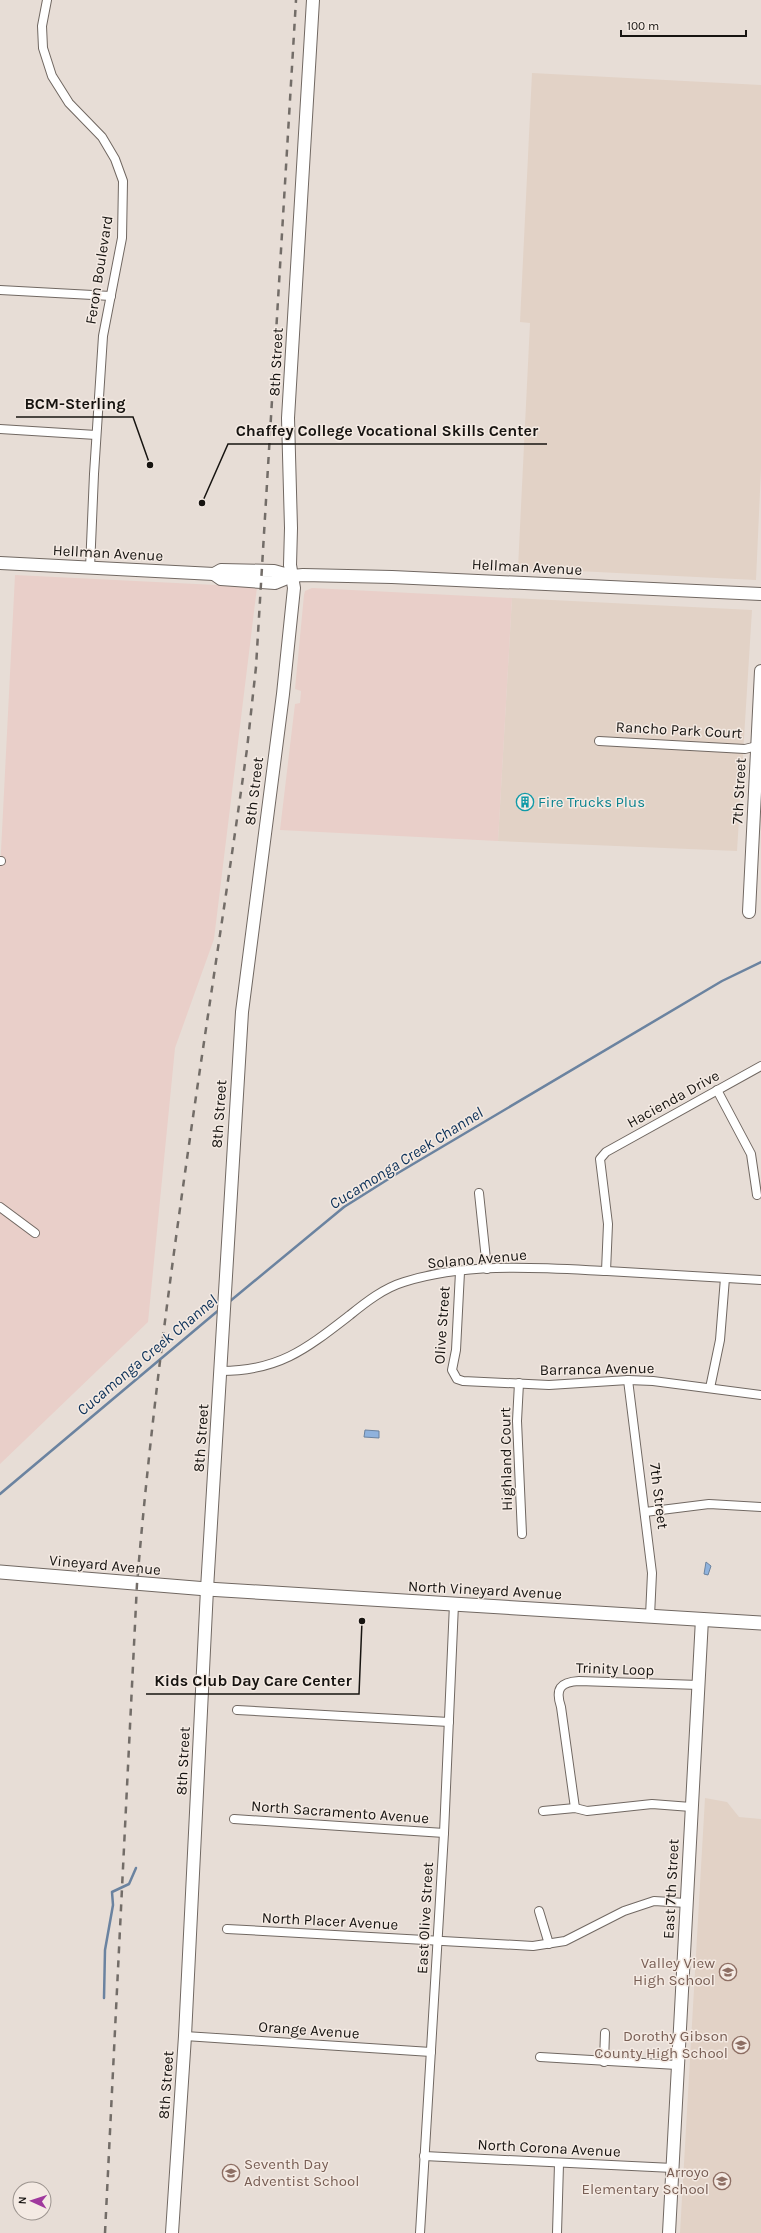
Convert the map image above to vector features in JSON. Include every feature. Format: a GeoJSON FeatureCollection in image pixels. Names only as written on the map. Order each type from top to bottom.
{"type":"FeatureCollection","features":[{"type":"Feature","properties":{"kind":"main road","name":"Vineyard Avenue"},"geometry":{"type":"LineString","coordinates":[[0,1572],[207,1589]]}},
{"type":"Feature","properties":{"kind":"main road","name":"North Vineyard Avenue"},"geometry":{"type":"LineString","coordinates":[[207,1589],[761,1623]]}},
{"type":"Feature","properties":{"kind":"street","name":"Feron Boulevard"},"geometry":{"type":"LineString","coordinates":[[47,0],[42,26],[43,48],[52,76],[70,103],[102,137],[115,159],[123,182],[122,238],[103,336],[96,435],[90,568]]}},
{"type":"Feature","properties":{"kind":"street","name":"8th Street"},"geometry":{"type":"LineString","coordinates":[[172,2233],[185,2036],[207,1589],[221,1371],[225,1271],[242,1012],[288,649],[294,588],[290,565],[291,528],[288,418],[313,0]]}},
{"type":"Feature","properties":{"kind":"street"},"geometry":{"type":"LineString","coordinates":[[0,290],[111,296]]}},
{"type":"Feature","properties":{"kind":"street"},"geometry":{"type":"LineString","coordinates":[[0,428],[96,435]]}},
{"type":"Feature","properties":{"kind":"street","name":"Hellman Avenue"},"geometry":{"type":"LineString","coordinates":[[0,563],[214,574],[221,579],[275,583],[292,576],[392,576],[761,594]]}},
{"type":"Feature","properties":{"kind":"street","name":"7th Street"},"geometry":{"type":"LineString","coordinates":[[749,912],[759,745],[761,671]]}},
{"type":"Feature","properties":{"kind":"street","name":"Rancho Park Court"},"geometry":{"type":"LineString","coordinates":[[599,741],[745,749],[759,745]]}},
{"type":"Feature","properties":{"kind":"street","name":"Hacienda Drive"},"geometry":{"type":"LineString","coordinates":[[606,1271],[608,1224],[600,1159],[606,1152],[761,1066]]}},
{"type":"Feature","properties":{"kind":"street"},"geometry":{"type":"LineString","coordinates":[[717,1090],[751,1154],[757,1195]]}},
{"type":"Feature","properties":{"kind":"street"},"geometry":{"type":"LineString","coordinates":[[479,1193],[487,1269]]}},
{"type":"Feature","properties":{"kind":"street"},"geometry":{"type":"LineString","coordinates":[[0,1207],[35,1232]]}},
{"type":"Feature","properties":{"kind":"street","name":"Solano Avenue"},"geometry":{"type":"LineString","coordinates":[[221,1371],[261,1368],[292,1356],[312,1345],[368,1301],[384,1291],[403,1282],[460,1272],[487,1269],[549,1267],[761,1280]]}},
{"type":"Feature","properties":{"kind":"street","name":"Olive Street"},"geometry":{"type":"LineString","coordinates":[[456,1379],[452,1370],[456,1350],[460,1272]]}},
{"type":"Feature","properties":{"kind":"street"},"geometry":{"type":"LineString","coordinates":[[710,1388],[720,1340],[725,1278]]}},
{"type":"Feature","properties":{"kind":"street","name":"Barranca Avenue"},"geometry":{"type":"LineString","coordinates":[[456,1379],[463,1381],[549,1386],[628,1380],[676,1383],[761,1395]]}},
{"type":"Feature","properties":{"kind":"street","name":"7th Street"},"geometry":{"type":"LineString","coordinates":[[628,1380],[652,1573],[650,1616]]}},
{"type":"Feature","properties":{"kind":"street","name":"Highland Court"},"geometry":{"type":"LineString","coordinates":[[519,1384],[517,1421],[522,1534]]}},
{"type":"Feature","properties":{"kind":"street"},"geometry":{"type":"LineString","coordinates":[[645,1512],[709,1504],[761,1507]]}},
{"type":"Feature","properties":{"kind":"street","name":"East Olive Street"},"geometry":{"type":"LineString","coordinates":[[420,2233],[444,1833],[454,1604]]}},
{"type":"Feature","properties":{"kind":"street","name":"East 7th Street"},"geometry":{"type":"LineString","coordinates":[[669,2233],[702,1619]]}},
{"type":"Feature","properties":{"kind":"street","name":"Trinity Loop"},"geometry":{"type":"LineString","coordinates":[[574,1808],[561,1708],[558,1697],[561,1687],[566,1681],[698,1686]]}},
{"type":"Feature","properties":{"kind":"street"},"geometry":{"type":"LineString","coordinates":[[237,1710],[449,1722]]}},
{"type":"Feature","properties":{"kind":"street"},"geometry":{"type":"LineString","coordinates":[[543,1811],[574,1808],[587,1811],[652,1804],[691,1807]]}},
{"type":"Feature","properties":{"kind":"street","name":"North Sacramento Avenue"},"geometry":{"type":"LineString","coordinates":[[234,1819],[444,1833]]}},
{"type":"Feature","properties":{"kind":"street","name":"North Placer Avenue"},"geometry":{"type":"LineString","coordinates":[[227,1929],[533,1946],[565,1941],[624,1911],[654,1901],[686,1903]]}},
{"type":"Feature","properties":{"kind":"street"},"geometry":{"type":"LineString","coordinates":[[539,1911],[550,1944]]}},
{"type":"Feature","properties":{"kind":"street"},"geometry":{"type":"LineString","coordinates":[[604,2033],[604,2062]]}},
{"type":"Feature","properties":{"kind":"street","name":"Orange Avenue"},"geometry":{"type":"LineString","coordinates":[[185,2036],[431,2052]]}},
{"type":"Feature","properties":{"kind":"street"},"geometry":{"type":"LineString","coordinates":[[540,2057],[604,2062],[677,2065]]}},
{"type":"Feature","properties":{"kind":"street","name":"North Corona Avenue"},"geometry":{"type":"LineString","coordinates":[[424,2156],[559,2164],[673,2168]]}},
{"type":"Feature","properties":{"kind":"street"},"geometry":{"type":"LineString","coordinates":[[556,2233],[559,2164]]}},
{"type":"Feature","properties":{"kind":"shaded area"},"geometry":{"type":"Polygon","coordinates":[[[532,73],[761,85],[761,469],[756,580],[518,568],[530,323],[520,322],[532,73]]]}},
{"type":"Feature","properties":{"kind":"shaded area"},"geometry":{"type":"Polygon","coordinates":[[[15,575],[257,587],[214,939],[175,1048],[148,1322],[0,1464],[0,871],[15,575]]]}},
{"type":"Feature","properties":{"kind":"shaded area"},"geometry":{"type":"Polygon","coordinates":[[[312,588],[512,598],[498,841],[280,830],[295,704],[300,703],[301,691],[295,689],[304,595],[305,591],[312,588]]]}},
{"type":"Feature","properties":{"kind":"shaded area"},"geometry":{"type":"Polygon","coordinates":[[[512,598],[752,610],[737,851],[498,841],[512,598]]]}},
{"type":"Feature","properties":{"kind":"shaded area","name":"Valley View High School"},"geometry":{"type":"Polygon","coordinates":[[[705,1798],[727,1802],[739,1817],[761,1819],[761,2233],[680,2233],[705,1798]]]}},
{"type":"Feature","properties":{"kind":"water"},"geometry":{"type":"Polygon","coordinates":[[[365,1430],[379,1431],[379,1438],[364,1437],[365,1430]]]}},
{"type":"Feature","properties":{"kind":"water"},"geometry":{"type":"Polygon","coordinates":[[[706,1562],[711,1566],[708,1575],[704,1574],[706,1562]]]}},
{"type":"Feature","properties":{"kind":"waterway","name":"Cucamonga Creek Channel"},"geometry":{"type":"LineString","coordinates":[[229,1302],[344,1207],[398,1173],[722,981],[761,962]]}},
{"type":"Feature","properties":{"kind":"waterway","name":"Cucamonga Creek Channel"},"geometry":{"type":"LineString","coordinates":[[0,1494],[220,1309]]}},
{"type":"Feature","properties":{"kind":"waterway"},"geometry":{"type":"LineString","coordinates":[[104,1998],[105,1950],[113,1905],[112,1892],[129,1884],[136,1868]]}},
{"type":"Feature","properties":{"kind":"railway"},"geometry":{"type":"LineString","coordinates":[[105,2233],[137,1584],[158,1374],[186,1166],[247,749],[256,667],[296,0]]}},
{"type":"Feature","properties":{"kind":"place","name":"BCM-Sterling"},"geometry":{"type":"Point","coordinates":[150,465]}},
{"type":"Feature","properties":{"kind":"place","name":"Chaffey College Vocational Skills Center"},"geometry":{"type":"Point","coordinates":[202,503]}},
{"type":"Feature","properties":{"kind":"place","name":"Fire Trucks Plus"},"geometry":{"type":"Point","coordinates":[525,802]}},
{"type":"Feature","properties":{"kind":"place","name":"Kids Club Day Care Center"},"geometry":{"type":"Point","coordinates":[362,1621]}},
{"type":"Feature","properties":{"kind":"place","name":"Valley View High School"},"geometry":{"type":"Point","coordinates":[728,1972]}},
{"type":"Feature","properties":{"kind":"place","name":"Dorothy Gibson County High School"},"geometry":{"type":"Point","coordinates":[741,2045]}},
{"type":"Feature","properties":{"kind":"place","name":"Seventh Day Adventist School"},"geometry":{"type":"Point","coordinates":[231,2173]}},
{"type":"Feature","properties":{"kind":"place","name":"Arroyo Elementary School"},"geometry":{"type":"Point","coordinates":[722,2181]}}]}
